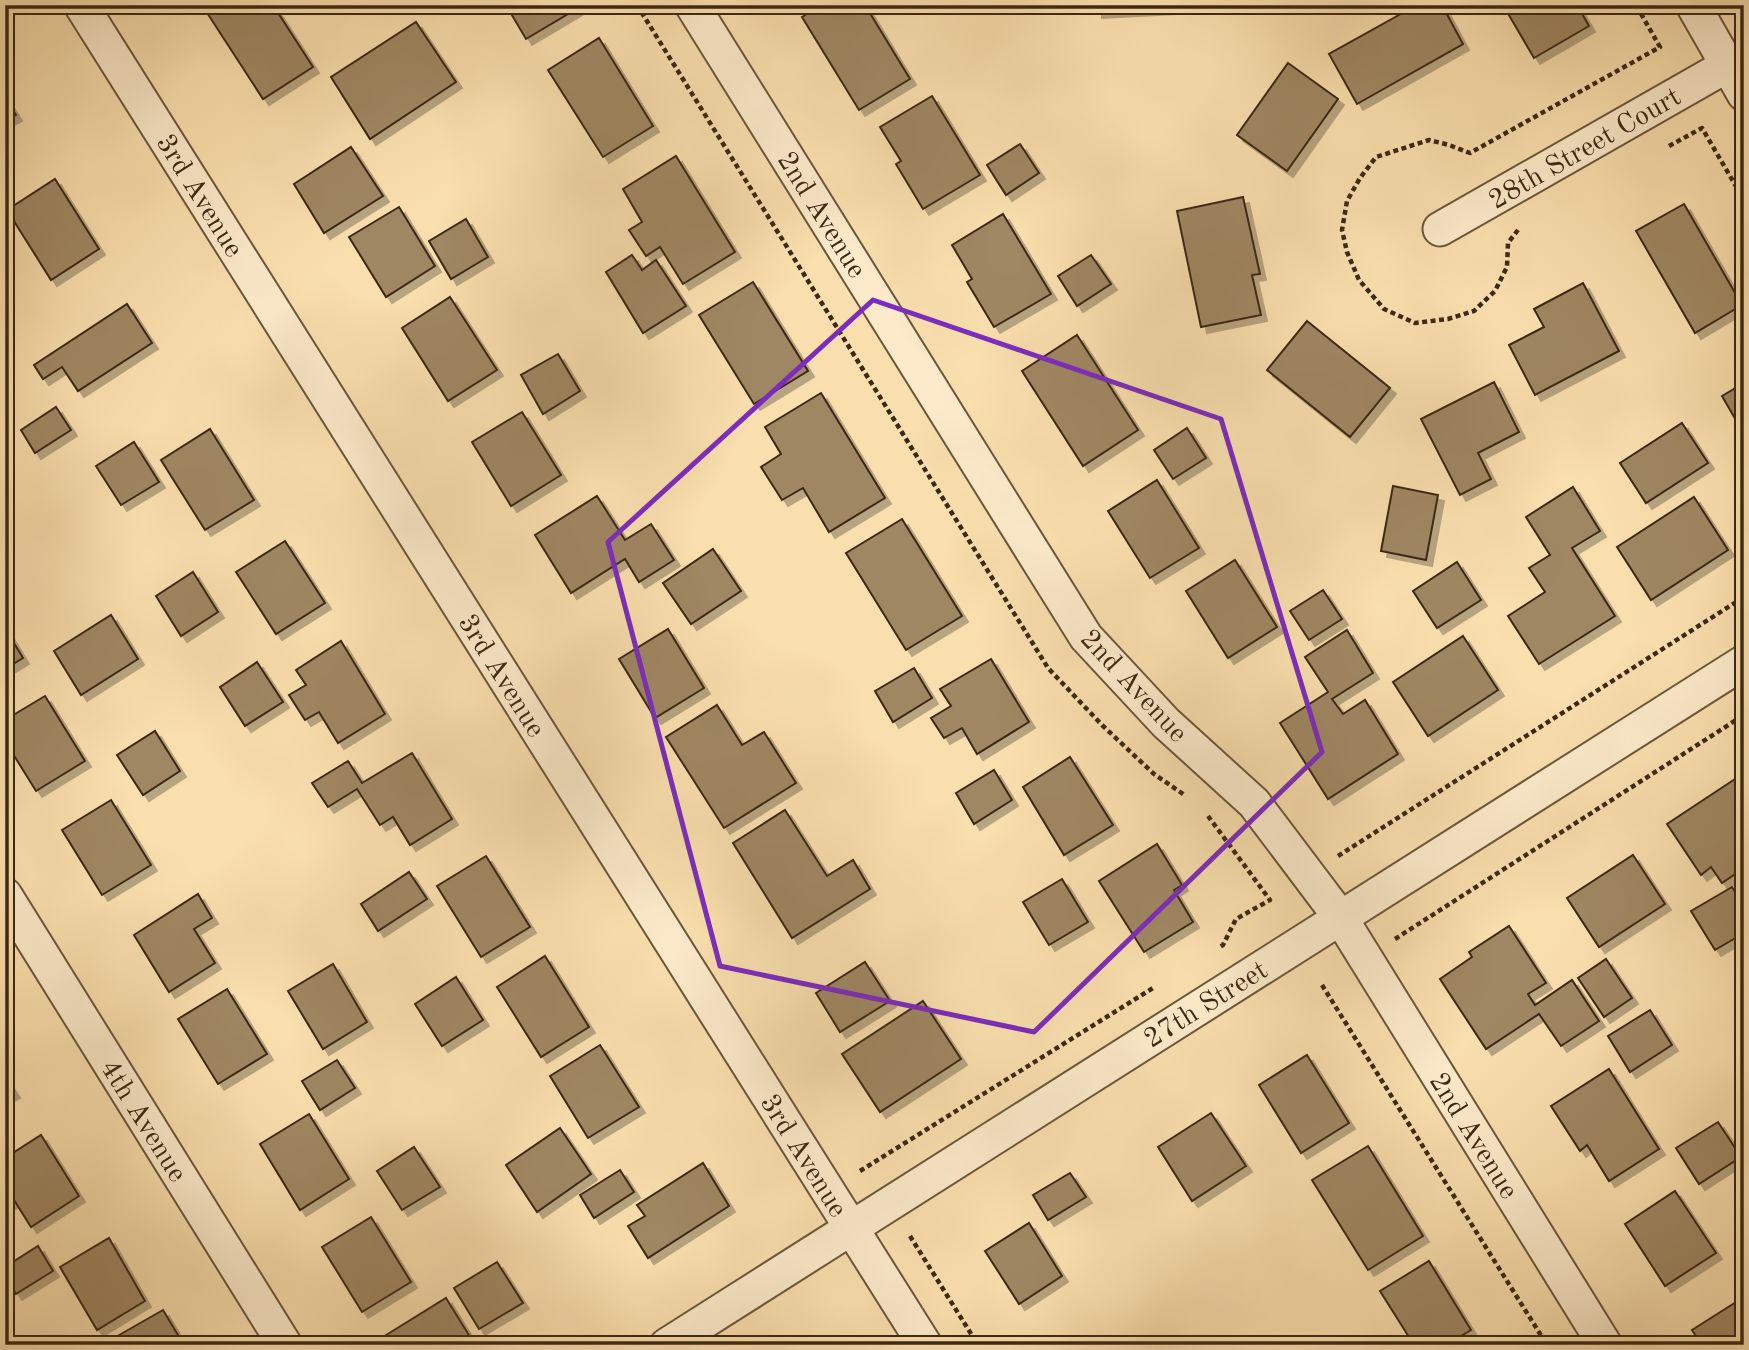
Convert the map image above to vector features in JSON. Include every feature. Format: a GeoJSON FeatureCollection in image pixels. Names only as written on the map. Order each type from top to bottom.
{"type":"FeatureCollection","features":[{"type":"Feature","properties":{"kind":"street","name":"3rd Avenue"},"geometry":{"type":"LineString","coordinates":[[81,5],[925,1345]]}},
{"type":"Feature","properties":{"kind":"street","name":"2nd Avenue"},"geometry":{"type":"LineString","coordinates":[[692,5],[1086,637],[1166,723],[1254,803],[1340,918],[1605,1345]]}},
{"type":"Feature","properties":{"kind":"street"},"geometry":{"type":"LineString","coordinates":[[1693,5],[1744,94]]}},
{"type":"Feature","properties":{"kind":"street","name":"28th Street Court"},"geometry":{"type":"LineString","coordinates":[[1440,229],[1728,65]]}},
{"type":"Feature","properties":{"kind":"street","name":"27th Street"},"geometry":{"type":"LineString","coordinates":[[667,1345],[1744,662]]}},
{"type":"Feature","properties":{"kind":"street","name":"4th Avenue"},"geometry":{"type":"LineString","coordinates":[[5,895],[285,1345]]}},
{"type":"Feature","properties":{"kind":"path"},"geometry":{"type":"LineString","coordinates":[[637,5],[1048,668],[1102,725],[1154,774],[1189,798]]}},
{"type":"Feature","properties":{"kind":"path"},"geometry":{"type":"LineString","coordinates":[[1332,847],[1338,856],[1744,597]]}},
{"type":"Feature","properties":{"kind":"path"},"geometry":{"type":"LineString","coordinates":[[1391,942],[1744,715]]}},
{"type":"Feature","properties":{"kind":"path"},"geometry":{"type":"LineString","coordinates":[[1208,816],[1270,900],[1236,919],[1223,944],[1212,952]]}},
{"type":"Feature","properties":{"kind":"path"},"geometry":{"type":"LineString","coordinates":[[1322,985],[1547,1345]]}},
{"type":"Feature","properties":{"kind":"path"},"geometry":{"type":"LineString","coordinates":[[855,1174],[1154,988]]}},
{"type":"Feature","properties":{"kind":"path"},"geometry":{"type":"LineString","coordinates":[[908,1232],[978,1345]]}},
{"type":"Feature","properties":{"kind":"highlighted area"},"geometry":{"type":"Polygon","coordinates":[[[873,300],[1221,419],[1322,752],[1034,1032],[720,966],[608,542],[873,300]]]}},
{"type":"Feature","properties":{"kind":"building"},"geometry":{"type":"Polygon","coordinates":[[[202,5],[273,5],[313,67],[263,99],[202,5]]]}},
{"type":"Feature","properties":{"kind":"building"},"geometry":{"type":"Polygon","coordinates":[[[506,5],[577,5],[578,8],[526,39],[506,5]]]}},
{"type":"Feature","properties":{"kind":"building"},"geometry":{"type":"Polygon","coordinates":[[[822,5],[865,5],[910,79],[859,110],[802,17],[822,5]]]}},
{"type":"Feature","properties":{"kind":"building"},"geometry":{"type":"Polygon","coordinates":[[[1096,5],[1208,5],[1208,6],[1096,12],[1096,5]]]}},
{"type":"Feature","properties":{"kind":"building"},"geometry":{"type":"Polygon","coordinates":[[[1417,5],[1442,5],[1463,44],[1357,104],[1329,54],[1417,5]]]}},
{"type":"Feature","properties":{"kind":"building"},"geometry":{"type":"Polygon","coordinates":[[[1503,5],[1577,5],[1589,26],[1534,58],[1503,5]]]}},
{"type":"Feature","properties":{"kind":"building"},"geometry":{"type":"Polygon","coordinates":[[[416,22],[456,82],[370,139],[331,77],[416,22]]]}},
{"type":"Feature","properties":{"kind":"building"},"geometry":{"type":"Polygon","coordinates":[[[599,38],[653,126],[603,157],[548,70],[599,38]]]}},
{"type":"Feature","properties":{"kind":"building"},"geometry":{"type":"Polygon","coordinates":[[[1288,63],[1338,99],[1287,171],[1237,135],[1288,63]]]}},
{"type":"Feature","properties":{"kind":"building"},"geometry":{"type":"Polygon","coordinates":[[[932,96],[980,175],[923,209],[896,164],[901,161],[880,127],[932,96]]]}},
{"type":"Feature","properties":{"kind":"building"},"geometry":{"type":"Polygon","coordinates":[[[5,97],[16,115],[5,121],[5,97]]]}},
{"type":"Feature","properties":{"kind":"building"},"geometry":{"type":"Polygon","coordinates":[[[1020,144],[1039,173],[1006,195],[987,165],[1020,144]]]}},
{"type":"Feature","properties":{"kind":"building"},"geometry":{"type":"Polygon","coordinates":[[[351,147],[383,196],[324,233],[294,184],[351,147]]]}},
{"type":"Feature","properties":{"kind":"building"},"geometry":{"type":"Polygon","coordinates":[[[676,156],[735,252],[683,284],[660,247],[646,256],[629,230],[642,222],[623,189],[676,156]]]}},
{"type":"Feature","properties":{"kind":"building"},"geometry":{"type":"Polygon","coordinates":[[[55,179],[99,249],[51,280],[7,210],[55,179]]]}},
{"type":"Feature","properties":{"kind":"building"},"geometry":{"type":"Polygon","coordinates":[[[1243,197],[1260,274],[1252,275],[1261,315],[1201,327],[1177,211],[1243,197]]]}},
{"type":"Feature","properties":{"kind":"building"},"geometry":{"type":"Polygon","coordinates":[[[1684,204],[1742,305],[1695,333],[1636,231],[1684,204]]]}},
{"type":"Feature","properties":{"kind":"building"},"geometry":{"type":"Polygon","coordinates":[[[399,207],[435,266],[386,297],[349,237],[399,207]]]}},
{"type":"Feature","properties":{"kind":"building"},"geometry":{"type":"Polygon","coordinates":[[[1003,214],[1051,294],[994,327],[967,282],[972,279],[952,245],[1003,214]]]}},
{"type":"Feature","properties":{"kind":"building"},"geometry":{"type":"Polygon","coordinates":[[[466,219],[488,257],[451,279],[429,241],[466,219]]]}},
{"type":"Feature","properties":{"kind":"building"},"geometry":{"type":"Polygon","coordinates":[[[632,255],[642,270],[656,260],[686,306],[643,333],[606,272],[632,255]]]}},
{"type":"Feature","properties":{"kind":"building"},"geometry":{"type":"Polygon","coordinates":[[[1091,255],[1111,284],[1077,306],[1058,276],[1091,255]]]}},
{"type":"Feature","properties":{"kind":"building"},"geometry":{"type":"Polygon","coordinates":[[[753,282],[808,371],[754,404],[699,315],[753,282]]]}},
{"type":"Feature","properties":{"kind":"building"},"geometry":{"type":"Polygon","coordinates":[[[1583,283],[1619,351],[1535,395],[1509,345],[1544,327],[1534,309],[1583,283]]]}},
{"type":"Feature","properties":{"kind":"building"},"geometry":{"type":"Polygon","coordinates":[[[450,297],[497,370],[448,401],[402,328],[450,297]]]}},
{"type":"Feature","properties":{"kind":"building"},"geometry":{"type":"Polygon","coordinates":[[[127,304],[152,343],[78,391],[62,367],[43,379],[34,365],[127,304]]]}},
{"type":"Feature","properties":{"kind":"building"},"geometry":{"type":"Polygon","coordinates":[[[1307,321],[1390,388],[1350,437],[1267,370],[1307,321]]]}},
{"type":"Feature","properties":{"kind":"building"},"geometry":{"type":"Polygon","coordinates":[[[1077,335],[1138,430],[1083,466],[1022,371],[1077,335]]]}},
{"type":"Feature","properties":{"kind":"building"},"geometry":{"type":"Polygon","coordinates":[[[558,354],[580,391],[543,414],[521,375],[558,354]]]}},
{"type":"Feature","properties":{"kind":"building"},"geometry":{"type":"Polygon","coordinates":[[[1494,382],[1519,432],[1478,453],[1491,479],[1460,495],[1421,419],[1494,382]]]}},
{"type":"Feature","properties":{"kind":"building"},"geometry":{"type":"Polygon","coordinates":[[[1744,383],[1744,434],[1722,396],[1744,383]]]}},
{"type":"Feature","properties":{"kind":"building"},"geometry":{"type":"Polygon","coordinates":[[[821,393],[885,498],[829,532],[803,488],[782,500],[761,467],[781,454],[765,427],[821,393]]]}},
{"type":"Feature","properties":{"kind":"building"},"geometry":{"type":"Polygon","coordinates":[[[56,407],[71,430],[35,453],[21,430],[56,407]]]}},
{"type":"Feature","properties":{"kind":"building"},"geometry":{"type":"Polygon","coordinates":[[[522,412],[561,475],[511,506],[472,442],[522,412]]]}},
{"type":"Feature","properties":{"kind":"building"},"geometry":{"type":"Polygon","coordinates":[[[1682,423],[1708,463],[1646,503],[1620,463],[1682,423]]]}},
{"type":"Feature","properties":{"kind":"building"},"geometry":{"type":"Polygon","coordinates":[[[1187,428],[1206,458],[1173,479],[1154,450],[1187,428]]]}},
{"type":"Feature","properties":{"kind":"building"},"geometry":{"type":"Polygon","coordinates":[[[210,429],[254,500],[205,530],[161,460],[210,429]]]}},
{"type":"Feature","properties":{"kind":"building"},"geometry":{"type":"Polygon","coordinates":[[[134,442],[159,482],[121,505],[96,466],[134,442]]]}},
{"type":"Feature","properties":{"kind":"building"},"geometry":{"type":"Polygon","coordinates":[[[1157,480],[1199,548],[1150,578],[1108,511],[1157,480]]]}},
{"type":"Feature","properties":{"kind":"building"},"geometry":{"type":"Polygon","coordinates":[[[1393,486],[1438,495],[1426,560],[1381,551],[1393,486]]]}},
{"type":"Feature","properties":{"kind":"building"},"geometry":{"type":"Polygon","coordinates":[[[1573,487],[1600,531],[1572,548],[1615,616],[1539,664],[1508,616],[1545,592],[1529,568],[1550,555],[1526,517],[1573,487]]]}},
{"type":"Feature","properties":{"kind":"building"},"geometry":{"type":"Polygon","coordinates":[[[597,496],[625,540],[651,524],[674,560],[639,582],[625,559],[571,593],[535,535],[597,496]]]}},
{"type":"Feature","properties":{"kind":"building"},"geometry":{"type":"Polygon","coordinates":[[[1694,497],[1728,550],[1651,600],[1617,547],[1694,497]]]}},
{"type":"Feature","properties":{"kind":"building"},"geometry":{"type":"Polygon","coordinates":[[[902,519],[962,616],[906,650],[846,553],[902,519]]]}},
{"type":"Feature","properties":{"kind":"building"},"geometry":{"type":"Polygon","coordinates":[[[285,541],[325,603],[276,634],[236,572],[285,541]]]}},
{"type":"Feature","properties":{"kind":"building"},"geometry":{"type":"Polygon","coordinates":[[[713,549],[741,591],[691,624],[663,583],[713,549]]]}},
{"type":"Feature","properties":{"kind":"building"},"geometry":{"type":"Polygon","coordinates":[[[1235,560],[1277,627],[1228,658],[1186,591],[1235,560]]]}},
{"type":"Feature","properties":{"kind":"building"},"geometry":{"type":"Polygon","coordinates":[[[1457,562],[1481,600],[1437,628],[1413,591],[1457,562]]]}},
{"type":"Feature","properties":{"kind":"building"},"geometry":{"type":"Polygon","coordinates":[[[193,572],[218,612],[181,636],[156,596],[193,572]]]}},
{"type":"Feature","properties":{"kind":"building"},"geometry":{"type":"Polygon","coordinates":[[[1323,590],[1342,619],[1309,640],[1290,611],[1323,590]]]}},
{"type":"Feature","properties":{"kind":"building"},"geometry":{"type":"Polygon","coordinates":[[[111,615],[138,659],[81,695],[54,651],[111,615]]]}},
{"type":"Feature","properties":{"kind":"building"},"geometry":{"type":"Polygon","coordinates":[[[5,628],[23,658],[5,669],[5,628]]]}},
{"type":"Feature","properties":{"kind":"building"},"geometry":{"type":"Polygon","coordinates":[[[668,629],[704,688],[655,718],[619,659],[668,629]]]}},
{"type":"Feature","properties":{"kind":"building"},"geometry":{"type":"Polygon","coordinates":[[[1347,630],[1373,673],[1332,699],[1343,714],[1365,700],[1398,754],[1328,799],[1280,723],[1328,692],[1305,657],[1347,630]]]}},
{"type":"Feature","properties":{"kind":"building"},"geometry":{"type":"Polygon","coordinates":[[[1463,636],[1498,690],[1428,736],[1393,682],[1463,636]]]}},
{"type":"Feature","properties":{"kind":"building"},"geometry":{"type":"Polygon","coordinates":[[[341,641],[385,714],[338,743],[319,712],[305,720],[289,695],[306,685],[296,670],[341,641]]]}},
{"type":"Feature","properties":{"kind":"building"},"geometry":{"type":"Polygon","coordinates":[[[991,659],[1029,722],[977,754],[962,728],[944,738],[931,718],[951,706],[940,689],[991,659]]]}},
{"type":"Feature","properties":{"kind":"building"},"geometry":{"type":"Polygon","coordinates":[[[257,662],[283,702],[245,726],[220,687],[257,662]]]}},
{"type":"Feature","properties":{"kind":"building"},"geometry":{"type":"Polygon","coordinates":[[[914,668],[932,698],[893,722],[875,691],[914,668]]]}},
{"type":"Feature","properties":{"kind":"building"},"geometry":{"type":"Polygon","coordinates":[[[45,696],[85,761],[36,791],[5,741],[5,720],[45,696]]]}},
{"type":"Feature","properties":{"kind":"building"},"geometry":{"type":"Polygon","coordinates":[[[717,705],[742,745],[764,732],[796,783],[724,828],[666,737],[717,705]]]}},
{"type":"Feature","properties":{"kind":"building"},"geometry":{"type":"Polygon","coordinates":[[[155,731],[180,771],[143,795],[117,755],[155,731]]]}},
{"type":"Feature","properties":{"kind":"building"},"geometry":{"type":"Polygon","coordinates":[[[412,753],[452,819],[410,845],[393,817],[380,825],[357,789],[328,807],[312,783],[348,761],[362,783],[412,753]]]}},
{"type":"Feature","properties":{"kind":"building"},"geometry":{"type":"Polygon","coordinates":[[[1070,757],[1113,825],[1064,855],[1023,787],[1070,757]]]}},
{"type":"Feature","properties":{"kind":"building"},"geometry":{"type":"Polygon","coordinates":[[[994,770],[1012,800],[974,824],[956,793],[994,770]]]}},
{"type":"Feature","properties":{"kind":"building"},"geometry":{"type":"Polygon","coordinates":[[[1738,777],[1744,785],[1744,868],[1722,883],[1711,867],[1701,875],[1667,824],[1738,777]]]}},
{"type":"Feature","properties":{"kind":"building"},"geometry":{"type":"Polygon","coordinates":[[[111,800],[151,865],[102,895],[62,830],[111,800]]]}},
{"type":"Feature","properties":{"kind":"building"},"geometry":{"type":"Polygon","coordinates":[[[785,810],[827,876],[853,860],[870,889],[792,938],[733,843],[785,810]]]}},
{"type":"Feature","properties":{"kind":"building"},"geometry":{"type":"Polygon","coordinates":[[[1157,844],[1182,885],[1174,890],[1193,922],[1144,952],[1099,881],[1157,844]]]}},
{"type":"Feature","properties":{"kind":"building"},"geometry":{"type":"Polygon","coordinates":[[[1633,855],[1665,904],[1599,947],[1567,898],[1633,855]]]}},
{"type":"Feature","properties":{"kind":"building"},"geometry":{"type":"Polygon","coordinates":[[[486,856],[530,927],[481,957],[437,886],[486,856]]]}},
{"type":"Feature","properties":{"kind":"building"},"geometry":{"type":"Polygon","coordinates":[[[409,872],[427,899],[378,931],[361,904],[409,872]]]}},
{"type":"Feature","properties":{"kind":"building"},"geometry":{"type":"Polygon","coordinates":[[[1062,879],[1088,922],[1049,945],[1023,902],[1062,879]]]}},
{"type":"Feature","properties":{"kind":"building"},"geometry":{"type":"Polygon","coordinates":[[[1732,887],[1744,906],[1744,933],[1715,950],[1691,911],[1732,887]]]}},
{"type":"Feature","properties":{"kind":"building"},"geometry":{"type":"Polygon","coordinates":[[[198,894],[212,918],[194,929],[215,963],[169,992],[134,935],[198,894]]]}},
{"type":"Feature","properties":{"kind":"building"},"geometry":{"type":"Polygon","coordinates":[[[1509,926],[1546,983],[1528,994],[1535,1005],[1572,980],[1599,1021],[1561,1046],[1539,1014],[1486,1049],[1440,979],[1472,957],[1469,952],[1509,926]]]}},
{"type":"Feature","properties":{"kind":"building"},"geometry":{"type":"Polygon","coordinates":[[[545,956],[589,1027],[541,1057],[497,987],[545,956]]]}},
{"type":"Feature","properties":{"kind":"building"},"geometry":{"type":"Polygon","coordinates":[[[1606,959],[1632,998],[1604,1017],[1578,978],[1606,959]]]}},
{"type":"Feature","properties":{"kind":"building"},"geometry":{"type":"Polygon","coordinates":[[[865,962],[890,1001],[840,1032],[816,993],[865,962]]]}},
{"type":"Feature","properties":{"kind":"building"},"geometry":{"type":"Polygon","coordinates":[[[333,964],[367,1022],[323,1049],[288,991],[333,964]]]}},
{"type":"Feature","properties":{"kind":"building"},"geometry":{"type":"Polygon","coordinates":[[[456,977],[483,1020],[442,1046],[415,1004],[456,977]]]}},
{"type":"Feature","properties":{"kind":"building"},"geometry":{"type":"Polygon","coordinates":[[[227,989],[267,1054],[218,1084],[178,1019],[227,989]]]}},
{"type":"Feature","properties":{"kind":"building"},"geometry":{"type":"Polygon","coordinates":[[[923,1001],[961,1059],[880,1112],[842,1054],[923,1001]]]}},
{"type":"Feature","properties":{"kind":"building"},"geometry":{"type":"Polygon","coordinates":[[[1650,1010],[1672,1045],[1630,1072],[1608,1036],[1650,1010]]]}},
{"type":"Feature","properties":{"kind":"building"},"geometry":{"type":"Polygon","coordinates":[[[600,1045],[639,1107],[588,1138],[550,1076],[600,1045]]]}},
{"type":"Feature","properties":{"kind":"building"},"geometry":{"type":"Polygon","coordinates":[[[1307,1055],[1349,1123],[1301,1153],[1259,1085],[1307,1055]]]}},
{"type":"Feature","properties":{"kind":"building"},"geometry":{"type":"Polygon","coordinates":[[[337,1060],[355,1088],[320,1110],[302,1081],[337,1060]]]}},
{"type":"Feature","properties":{"kind":"building"},"geometry":{"type":"Polygon","coordinates":[[[1609,1069],[1659,1149],[1609,1181],[1587,1145],[1580,1151],[1551,1106],[1609,1069]]]}},
{"type":"Feature","properties":{"kind":"building"},"geometry":{"type":"Polygon","coordinates":[[[5,1078],[14,1092],[5,1097],[5,1078]]]}},
{"type":"Feature","properties":{"kind":"building"},"geometry":{"type":"Polygon","coordinates":[[[1211,1113],[1246,1166],[1192,1201],[1158,1147],[1211,1113]]]}},
{"type":"Feature","properties":{"kind":"building"},"geometry":{"type":"Polygon","coordinates":[[[309,1114],[349,1179],[300,1210],[260,1144],[309,1114]]]}},
{"type":"Feature","properties":{"kind":"building"},"geometry":{"type":"Polygon","coordinates":[[[1718,1122],[1741,1157],[1699,1184],[1676,1148],[1718,1122]]]}},
{"type":"Feature","properties":{"kind":"building"},"geometry":{"type":"Polygon","coordinates":[[[560,1128],[591,1174],[537,1212],[506,1165],[560,1128]]]}},
{"type":"Feature","properties":{"kind":"building"},"geometry":{"type":"Polygon","coordinates":[[[41,1135],[79,1196],[31,1227],[14,1200],[5,1206],[5,1158],[41,1135]]]}},
{"type":"Feature","properties":{"kind":"building"},"geometry":{"type":"Polygon","coordinates":[[[1368,1146],[1423,1236],[1368,1270],[1312,1180],[1368,1146]]]}},
{"type":"Feature","properties":{"kind":"building"},"geometry":{"type":"Polygon","coordinates":[[[414,1147],[440,1187],[402,1210],[377,1171],[414,1147]]]}},
{"type":"Feature","properties":{"kind":"building"},"geometry":{"type":"Polygon","coordinates":[[[703,1163],[729,1206],[648,1258],[628,1226],[645,1216],[637,1205],[703,1163]]]}},
{"type":"Feature","properties":{"kind":"building"},"geometry":{"type":"Polygon","coordinates":[[[620,1170],[634,1192],[594,1218],[580,1195],[620,1170]]]}},
{"type":"Feature","properties":{"kind":"building"},"geometry":{"type":"Polygon","coordinates":[[[1070,1173],[1086,1197],[1048,1220],[1033,1195],[1070,1173]]]}},
{"type":"Feature","properties":{"kind":"building"},"geometry":{"type":"Polygon","coordinates":[[[1675,1191],[1716,1253],[1665,1286],[1625,1224],[1675,1191]]]}},
{"type":"Feature","properties":{"kind":"building"},"geometry":{"type":"Polygon","coordinates":[[[371,1217],[411,1282],[362,1312],[322,1247],[371,1217]]]}},
{"type":"Feature","properties":{"kind":"building"},"geometry":{"type":"Polygon","coordinates":[[[1029,1223],[1062,1276],[1019,1304],[985,1251],[1029,1223]]]}},
{"type":"Feature","properties":{"kind":"building"},"geometry":{"type":"Polygon","coordinates":[[[109,1238],[145,1301],[97,1330],[60,1267],[109,1238]]]}},
{"type":"Feature","properties":{"kind":"building"},"geometry":{"type":"Polygon","coordinates":[[[38,1246],[53,1271],[16,1294],[5,1277],[5,1267],[38,1246]]]}},
{"type":"Feature","properties":{"kind":"building"},"geometry":{"type":"Polygon","coordinates":[[[1429,1261],[1471,1330],[1446,1345],[1414,1345],[1380,1291],[1429,1261]]]}},
{"type":"Feature","properties":{"kind":"building"},"geometry":{"type":"Polygon","coordinates":[[[497,1262],[523,1303],[479,1329],[454,1288],[497,1262]]]}},
{"type":"Feature","properties":{"kind":"building"},"geometry":{"type":"Polygon","coordinates":[[[1744,1297],[1744,1345],[1702,1345],[1692,1330],[1744,1297]]]}},
{"type":"Feature","properties":{"kind":"building"},"geometry":{"type":"Polygon","coordinates":[[[446,1298],[475,1345],[388,1345],[383,1337],[446,1298]]]}},
{"type":"Feature","properties":{"kind":"building"},"geometry":{"type":"Polygon","coordinates":[[[163,1310],[184,1345],[118,1345],[114,1338],[163,1310]]]}}]}
